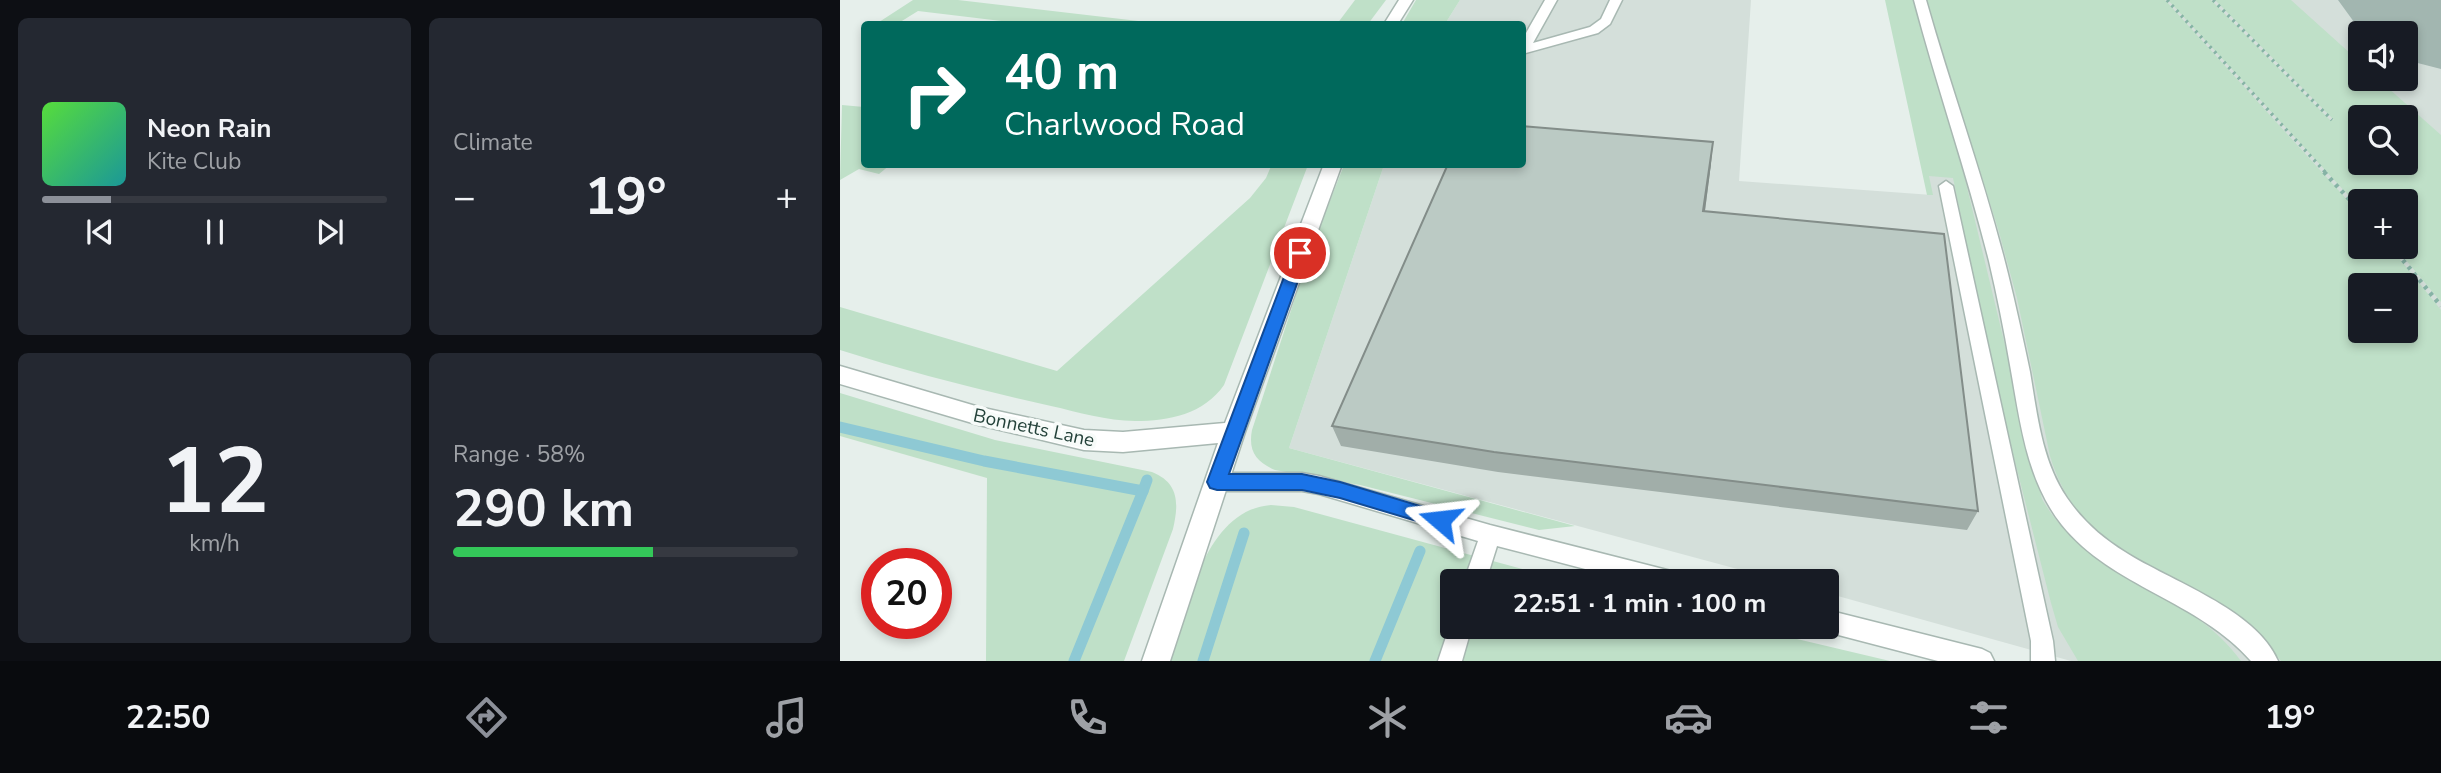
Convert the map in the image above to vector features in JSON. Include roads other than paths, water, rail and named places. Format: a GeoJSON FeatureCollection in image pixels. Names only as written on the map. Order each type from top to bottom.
{"type":"FeatureCollection","features":[{"type":"Feature","properties":{"kind":"street"},"geometry":{"type":"LineString","coordinates":[[1393,21],[1406,0]]}},
{"type":"Feature","properties":{"kind":"street"},"geometry":{"type":"LineString","coordinates":[[1156,661],[1233,432],[1332,168]]}},
{"type":"Feature","properties":{"kind":"street","name":"Bonnetts Lane"},"geometry":{"type":"LineString","coordinates":[[840,375],[979,416],[1084,440],[1123,442],[1233,432]]}},
{"type":"Feature","properties":{"kind":"lane"},"geometry":{"type":"LineString","coordinates":[[1526,45],[1551,0]]}},
{"type":"Feature","properties":{"kind":"lane"},"geometry":{"type":"LineString","coordinates":[[1526,49],[1594,30],[1606,21],[1616,0]]}},
{"type":"Feature","properties":{"kind":"lane"},"geometry":{"type":"LineString","coordinates":[[1920,0],[1993,247],[2033,443],[2048,485],[2070,518],[2092,541],[2133,570],[2229,623],[2251,642],[2266,661]]}},
{"type":"Feature","properties":{"kind":"lane"},"geometry":{"type":"LineString","coordinates":[[1946,186],[2042,641],[2043,661]]}},
{"type":"Feature","properties":{"kind":"lane"},"geometry":{"type":"LineString","coordinates":[[1217,482],[1302,482],[1319,485],[1490,535],[1624,569]]}},
{"type":"Feature","properties":{"kind":"lane"},"geometry":{"type":"LineString","coordinates":[[1479,569],[1490,535]]}},
{"type":"Feature","properties":{"kind":"lane"},"geometry":{"type":"LineString","coordinates":[[1839,624],[1982,661]]}},
{"type":"Feature","properties":{"kind":"lane"},"geometry":{"type":"LineString","coordinates":[[1450,661],[1457,639]]}},
{"type":"Feature","properties":{"kind":"waterway"},"geometry":{"type":"LineString","coordinates":[[840,427],[984,461],[1143,491]]}},
{"type":"Feature","properties":{"kind":"waterway"},"geometry":{"type":"LineString","coordinates":[[1143,491],[1147,480]]}},
{"type":"Feature","properties":{"kind":"waterway"},"geometry":{"type":"LineString","coordinates":[[1074,661],[1143,491]]}},
{"type":"Feature","properties":{"kind":"waterway"},"geometry":{"type":"LineString","coordinates":[[1203,661],[1244,533]]}},
{"type":"Feature","properties":{"kind":"waterway"},"geometry":{"type":"LineString","coordinates":[[1375,661],[1420,551]]}}]}
